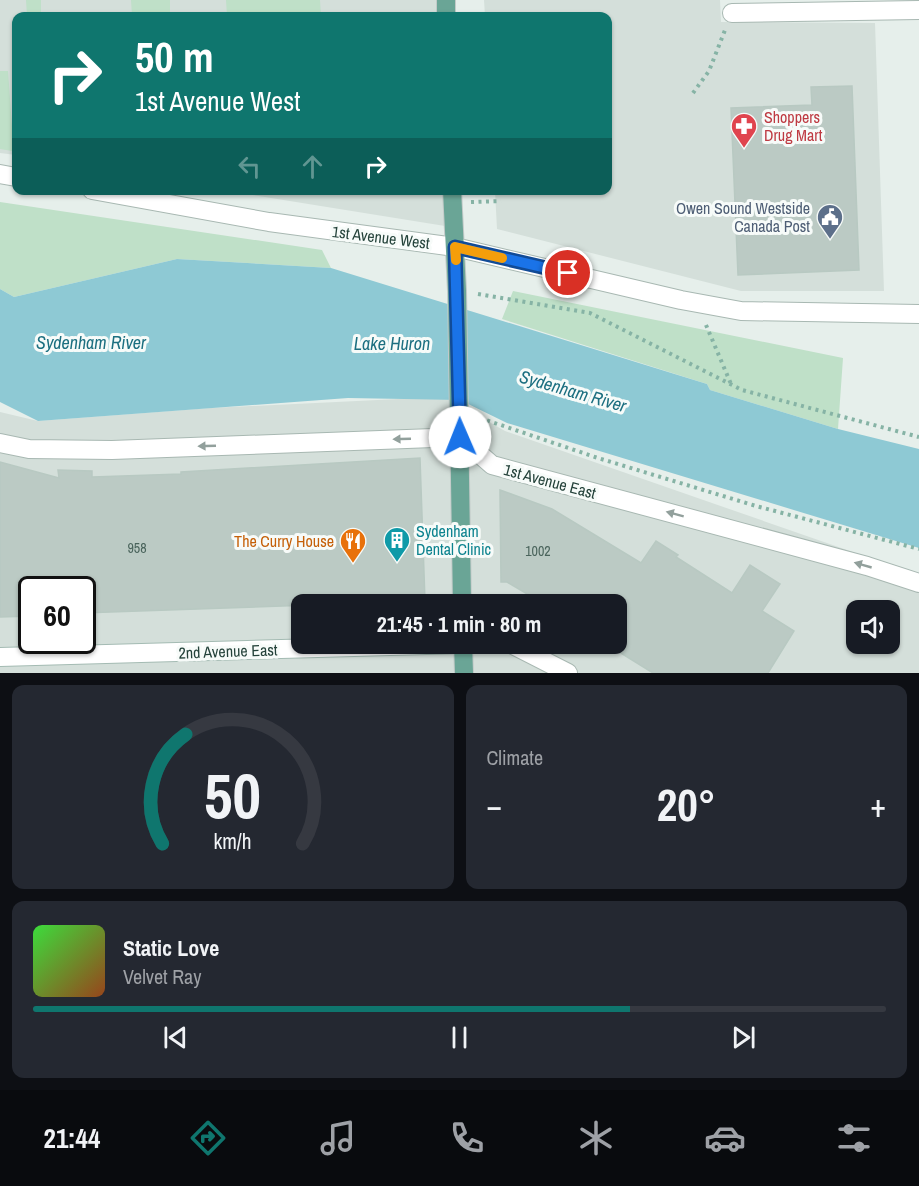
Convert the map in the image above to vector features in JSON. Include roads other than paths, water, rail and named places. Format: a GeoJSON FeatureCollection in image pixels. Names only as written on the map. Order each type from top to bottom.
{"type":"FeatureCollection","features":[{"type":"Feature","properties":{"kind":"main road"},"geometry":{"type":"LineString","coordinates":[[453,196],[460,405],[462,594]]}},
{"type":"Feature","properties":{"kind":"main road"},"geometry":{"type":"LineString","coordinates":[[463,654],[464,673]]}},
{"type":"Feature","properties":{"kind":"street"},"geometry":{"type":"LineString","coordinates":[[732,13],[919,10]]}},
{"type":"Feature","properties":{"kind":"street","name":"1st Avenue West"},"geometry":{"type":"LineString","coordinates":[[120,195],[269,222],[455,247],[697,303],[741,311],[919,314]]}},
{"type":"Feature","properties":{"kind":"street"},"geometry":{"type":"LineString","coordinates":[[0,443],[29,449],[112,450],[460,437]]}},
{"type":"Feature","properties":{"kind":"street","name":"1st Avenue East"},"geometry":{"type":"LineString","coordinates":[[460,437],[492,465],[855,563],[919,583]]}},
{"type":"Feature","properties":{"kind":"street","name":"2nd Avenue East"},"geometry":{"type":"LineString","coordinates":[[0,657],[291,649]]}},
{"type":"Feature","properties":{"kind":"street"},"geometry":{"type":"LineString","coordinates":[[531,654],[568,673]]}},
{"type":"Feature","properties":{"kind":"water"},"geometry":{"type":"Polygon","coordinates":[[[177,259],[331,268],[707,384],[710,390],[838,429],[919,449],[919,548],[507,423],[460,400],[348,398],[38,421],[0,402],[0,289],[14,297],[177,259]]]}},
{"type":"Feature","properties":{"kind":"place","name":"Shoppers Drug Mart"},"geometry":{"type":"Point","coordinates":[744,149]}},
{"type":"Feature","properties":{"kind":"place","name":"Owen Sound Westside Canada Post"},"geometry":{"type":"Point","coordinates":[830,240]}},
{"type":"Feature","properties":{"kind":"place","name":"Sydenham Dental Clinic"},"geometry":{"type":"Point","coordinates":[397,563]}},
{"type":"Feature","properties":{"kind":"place","name":"The Curry House"},"geometry":{"type":"Point","coordinates":[353,564]}},
{"type":"Feature","properties":{"kind":"water label","name":"Sydenham River"},"geometry":{"type":"Point","coordinates":[91,342]}},
{"type":"Feature","properties":{"kind":"water label","name":"Lake Huron"},"geometry":{"type":"Point","coordinates":[392,343]}},
{"type":"Feature","properties":{"kind":"water label","name":"Sydenham River"},"geometry":{"type":"Point","coordinates":[573,391]}}]}
